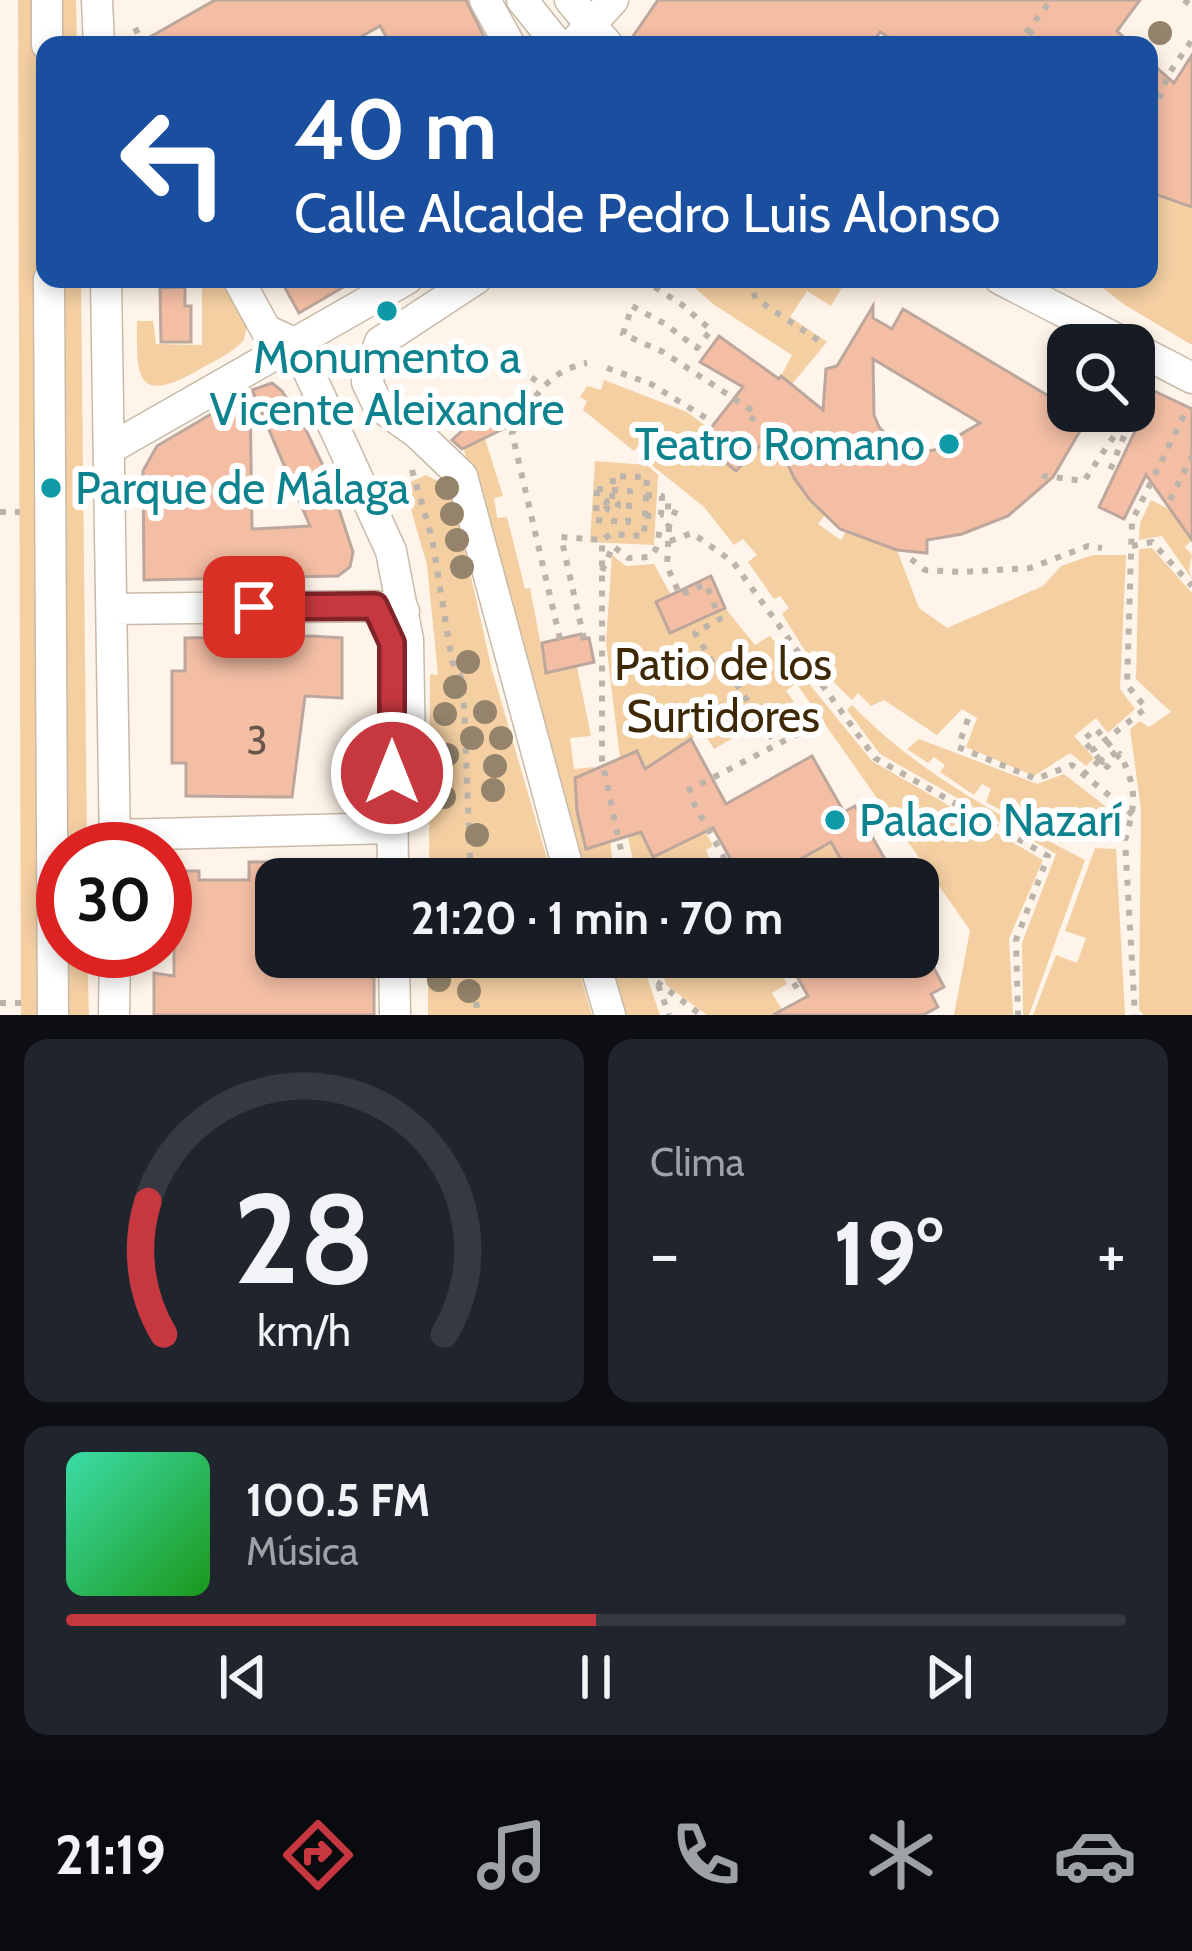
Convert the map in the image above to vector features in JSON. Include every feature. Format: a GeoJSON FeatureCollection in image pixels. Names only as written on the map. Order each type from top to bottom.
{"type":"FeatureCollection","features":[{"type":"Feature","properties":{"kind":"street"},"geometry":{"type":"LineString","coordinates":[[47,0],[47,36]]}},
{"type":"Feature","properties":{"kind":"street"},"geometry":{"type":"LineString","coordinates":[[485,0],[505,36]]}},
{"type":"Feature","properties":{"kind":"street"},"geometry":{"type":"LineString","coordinates":[[522,0],[551,36]]}},
{"type":"Feature","properties":{"kind":"street"},"geometry":{"type":"LineString","coordinates":[[585,28],[613,0]]}},
{"type":"Feature","properties":{"kind":"street"},"geometry":{"type":"LineString","coordinates":[[49,288],[53,1015]]}},
{"type":"Feature","properties":{"kind":"street"},"geometry":{"type":"LineString","coordinates":[[106,288],[116,822]]}},
{"type":"Feature","properties":{"kind":"street"},"geometry":{"type":"LineString","coordinates":[[243,288],[266,330],[296,344],[391,551],[393,858]]}},
{"type":"Feature","properties":{"kind":"street"},"geometry":{"type":"LineString","coordinates":[[111,448],[392,288]]}},
{"type":"Feature","properties":{"kind":"street"},"geometry":{"type":"LineString","coordinates":[[461,288],[380,342],[367,382],[377,405],[417,433],[462,476],[565,858]]}},
{"type":"Feature","properties":{"kind":"street"},"geometry":{"type":"LineString","coordinates":[[1018,288],[1088,324]]}},
{"type":"Feature","properties":{"kind":"street"},"geometry":{"type":"LineString","coordinates":[[1155,359],[1192,378]]}},
{"type":"Feature","properties":{"kind":"street"},"geometry":{"type":"LineString","coordinates":[[112,609],[389,609]]}},
{"type":"Feature","properties":{"kind":"street"},"geometry":{"type":"LineString","coordinates":[[192,838],[392,828]]}},
{"type":"Feature","properties":{"kind":"street"},"geometry":{"type":"LineString","coordinates":[[114,1015],[115,978]]}},
{"type":"Feature","properties":{"kind":"street"},"geometry":{"type":"LineString","coordinates":[[394,978],[395,1015]]}},
{"type":"Feature","properties":{"kind":"street"},"geometry":{"type":"LineString","coordinates":[[599,978],[610,1015]]}},
{"type":"Feature","properties":{"kind":"path"},"geometry":{"type":"LineString","coordinates":[[1024,36],[1051,0]]}},
{"type":"Feature","properties":{"kind":"path"},"geometry":{"type":"LineString","coordinates":[[1184,0],[1192,7]]}},
{"type":"Feature","properties":{"kind":"path"},"geometry":{"type":"LineString","coordinates":[[1029,30],[1033,36]]}},
{"type":"Feature","properties":{"kind":"path"},"geometry":{"type":"LineString","coordinates":[[1158,102],[1168,75],[1192,40]]}},
{"type":"Feature","properties":{"kind":"path"},"geometry":{"type":"LineString","coordinates":[[656,288],[711,331],[697,348],[632,306],[622,334],[662,352],[757,413],[751,421]]}},
{"type":"Feature","properties":{"kind":"path"},"geometry":{"type":"LineString","coordinates":[[752,288],[756,299],[821,342]]}},
{"type":"Feature","properties":{"kind":"path"},"geometry":{"type":"LineString","coordinates":[[507,360],[542,385]]}},
{"type":"Feature","properties":{"kind":"path"},"geometry":{"type":"LineString","coordinates":[[560,639],[512,434],[542,385],[565,368],[587,363]]}},
{"type":"Feature","properties":{"kind":"path"},"geometry":{"type":"LineString","coordinates":[[608,368],[651,384],[714,423]]}},
{"type":"Feature","properties":{"kind":"path"},"geometry":{"type":"LineString","coordinates":[[1135,1015],[1125,840],[1134,782],[1120,754],[1107,767],[1083,740],[1096,729],[1116,752],[1103,762],[1093,750],[1146,708],[1126,685],[1132,521],[1192,398]]}},
{"type":"Feature","properties":{"kind":"path"},"geometry":{"type":"LineString","coordinates":[[1044,479],[1084,482],[1120,427],[1126,430],[1108,473],[1113,476]]}},
{"type":"Feature","properties":{"kind":"path"},"geometry":{"type":"LineString","coordinates":[[417,433],[410,461],[432,538],[452,661],[463,681],[470,858]]}},
{"type":"Feature","properties":{"kind":"path"},"geometry":{"type":"LineString","coordinates":[[1170,500],[1192,456]]}},
{"type":"Feature","properties":{"kind":"path"},"geometry":{"type":"LineString","coordinates":[[584,638],[561,538],[644,536],[647,477],[613,476],[611,534]]}},
{"type":"Feature","properties":{"kind":"path"},"geometry":{"type":"LineString","coordinates":[[596,505],[596,520],[612,505],[630,490],[628,522],[612,505],[597,489],[596,505]]}},
{"type":"Feature","properties":{"kind":"path"},"geometry":{"type":"LineString","coordinates":[[645,516],[661,515],[662,506],[662,496],[646,495]]}},
{"type":"Feature","properties":{"kind":"path"},"geometry":{"type":"LineString","coordinates":[[596,505],[628,506]]}},
{"type":"Feature","properties":{"kind":"path"},"geometry":{"type":"LineString","coordinates":[[662,506],[677,507],[668,526],[668,566],[680,595],[706,584],[720,619],[694,633],[717,670],[724,665],[776,745]]}},
{"type":"Feature","properties":{"kind":"path"},"geometry":{"type":"LineString","coordinates":[[601,574],[613,546],[628,558],[650,557],[660,529],[668,526]]}},
{"type":"Feature","properties":{"kind":"path"},"geometry":{"type":"LineString","coordinates":[[670,541],[692,533],[733,562],[875,758],[1048,856],[1016,940],[1018,1015]]}},
{"type":"Feature","properties":{"kind":"path"},"geometry":{"type":"LineString","coordinates":[[602,540],[596,651],[602,760],[623,858]]}},
{"type":"Feature","properties":{"kind":"path"},"geometry":{"type":"LineString","coordinates":[[1132,546],[1152,542],[1192,586]]}},
{"type":"Feature","properties":{"kind":"path"},"geometry":{"type":"LineString","coordinates":[[911,559],[926,570],[985,571],[1030,568],[1088,546],[1102,548]]}},
{"type":"Feature","properties":{"kind":"path"},"geometry":{"type":"LineString","coordinates":[[687,791],[815,725],[805,709]]}},
{"type":"Feature","properties":{"kind":"path"},"geometry":{"type":"LineString","coordinates":[[968,719],[958,747],[1036,779],[1072,765],[1132,815]]}},
{"type":"Feature","properties":{"kind":"path"},"geometry":{"type":"LineString","coordinates":[[1083,775],[1100,760]]}},
{"type":"Feature","properties":{"kind":"path"},"geometry":{"type":"LineString","coordinates":[[693,802],[724,858]]}},
{"type":"Feature","properties":{"kind":"path"},"geometry":{"type":"LineString","coordinates":[[475,978],[477,1015]]}},
{"type":"Feature","properties":{"kind":"path"},"geometry":{"type":"LineString","coordinates":[[791,978],[799,992]]}},
{"type":"Feature","properties":{"kind":"path"},"geometry":{"type":"LineString","coordinates":[[654,979],[669,1015]]}},
{"type":"Feature","properties":{"kind":"path"},"geometry":{"type":"LineString","coordinates":[[654,979],[701,1015]]}},
{"type":"Feature","properties":{"kind":"green space","name":"Parque de Málaga"},"geometry":{"type":"Polygon","coordinates":[[[18,0],[76,0],[77,36],[36,36],[36,288],[81,288],[87,822],[36,822],[36,978],[88,978],[89,1015],[21,1015],[18,0]]]}},
{"type":"Feature","properties":{"kind":"green space"},"geometry":{"type":"Polygon","coordinates":[[[1158,195],[1192,207],[1192,345],[1103,288],[1158,288],[1158,195]]]}},
{"type":"Feature","properties":{"kind":"green space"},"geometry":{"type":"Polygon","coordinates":[[[202,288],[227,288],[247,326],[244,340],[175,382],[160,386],[143,378],[137,321],[153,321],[156,344],[202,345],[202,288]]]}},
{"type":"Feature","properties":{"kind":"green space"},"geometry":{"type":"Polygon","coordinates":[[[695,288],[842,288],[831,306],[807,291],[790,317],[827,342],[792,384],[781,376],[792,355],[695,288]]]}},
{"type":"Feature","properties":{"kind":"green space"},"geometry":{"type":"Polygon","coordinates":[[[604,380],[687,412],[710,429],[700,442],[735,471],[768,437],[771,425],[794,478],[825,515],[818,524],[841,540],[846,531],[897,550],[919,608],[947,628],[1043,586],[1061,566],[1093,555],[1126,555],[1120,689],[1135,709],[1108,733],[1096,718],[1074,736],[1094,758],[1086,766],[1070,753],[1034,776],[966,747],[977,718],[962,709],[937,735],[884,700],[871,706],[858,693],[852,700],[818,667],[824,660],[814,650],[807,654],[782,614],[789,608],[780,596],[774,599],[748,562],[757,555],[743,539],[734,545],[704,507],[644,459],[650,451],[640,443],[634,451],[583,410],[587,401],[580,397],[587,386],[601,390],[604,380]]]}},
{"type":"Feature","properties":{"kind":"green space"},"geometry":{"type":"Polygon","coordinates":[[[469,424],[479,441],[485,439],[503,496],[494,498],[497,518],[507,517],[525,589],[530,588],[546,672],[577,667],[591,736],[570,738],[574,769],[594,767],[602,806],[577,812],[587,848],[610,841],[612,858],[577,858],[517,643],[484,500],[465,453],[469,424]]]}},
{"type":"Feature","properties":{"kind":"green space"},"geometry":{"type":"Polygon","coordinates":[[[595,461],[647,465],[658,475],[654,545],[590,542],[595,461]]]}},
{"type":"Feature","properties":{"kind":"green space"},"geometry":{"type":"Polygon","coordinates":[[[426,475],[451,488],[492,670],[547,858],[429,858],[430,674],[438,675],[427,565],[404,485],[426,475]]]}},
{"type":"Feature","properties":{"kind":"green space"},"geometry":{"type":"Polygon","coordinates":[[[1151,500],[1172,511],[1192,540],[1185,547],[1192,555],[1192,579],[1162,536],[1139,540],[1140,523],[1151,500]]]}},
{"type":"Feature","properties":{"kind":"green space"},"geometry":{"type":"Polygon","coordinates":[[[1152,548],[1192,593],[1192,1015],[1144,1015],[1139,1010],[1141,809],[1130,729],[1140,721],[1149,727],[1171,712],[1136,679],[1139,549],[1152,548]]]}},
{"type":"Feature","properties":{"kind":"green space","name":"Patio de los Surtidores"},"geometry":{"type":"Polygon","coordinates":[[[612,555],[626,566],[654,564],[671,595],[656,602],[670,633],[725,608],[755,645],[770,636],[872,761],[1043,860],[1009,939],[1013,1015],[954,1015],[970,930],[939,886],[939,858],[919,858],[796,683],[786,691],[794,702],[714,749],[703,731],[645,769],[620,759],[606,642],[612,555]]]}},
{"type":"Feature","properties":{"kind":"green space"},"geometry":{"type":"Polygon","coordinates":[[[852,705],[933,773],[1085,860],[1029,1015],[1023,1015],[1022,943],[1056,854],[880,754],[847,710],[852,705]]]}},
{"type":"Feature","properties":{"kind":"green space"},"geometry":{"type":"Polygon","coordinates":[[[919,739],[1037,784],[1064,774],[1118,816],[1088,815],[1087,826],[1061,843],[986,802],[991,789],[982,784],[974,795],[940,772],[945,765],[934,757],[928,763],[907,749],[919,739]]]}},
{"type":"Feature","properties":{"kind":"green space"},"geometry":{"type":"Polygon","coordinates":[[[612,762],[653,857],[687,840],[700,822],[713,846],[706,850],[709,858],[633,858],[612,762]]]}},
{"type":"Feature","properties":{"kind":"green space"},"geometry":{"type":"Polygon","coordinates":[[[831,842],[840,858],[802,858],[831,842]]]}},
{"type":"Feature","properties":{"kind":"green space"},"geometry":{"type":"Polygon","coordinates":[[[1095,848],[1116,849],[1125,1015],[1033,1015],[1056,955],[1077,963],[1086,938],[1065,931],[1095,848]]]}},
{"type":"Feature","properties":{"kind":"green space"},"geometry":{"type":"Polygon","coordinates":[[[428,978],[581,978],[592,1015],[428,1015],[428,978]]]}},
{"type":"Feature","properties":{"kind":"green space"},"geometry":{"type":"Polygon","coordinates":[[[611,978],[647,978],[660,1015],[621,1015],[611,978]]]}},
{"type":"Feature","properties":{"kind":"green space"},"geometry":{"type":"Polygon","coordinates":[[[664,978],[784,978],[787,984],[772,993],[783,1011],[803,1015],[707,1015],[666,985],[664,978]]]}},
{"type":"Feature","properties":{"kind":"building"},"geometry":{"type":"Polygon","coordinates":[[[215,0],[466,0],[484,36],[386,36],[380,26],[362,36],[152,36],[215,0]]]}},
{"type":"Feature","properties":{"kind":"building"},"geometry":{"type":"Polygon","coordinates":[[[658,0],[1140,0],[1117,31],[1122,36],[886,36],[880,32],[877,36],[633,36],[658,0]]]}},
{"type":"Feature","properties":{"kind":"building"},"geometry":{"type":"Polygon","coordinates":[[[1192,55],[1192,207],[1158,195],[1158,69],[1174,83],[1192,55]]]}},
{"type":"Feature","properties":{"kind":"building"},"geometry":{"type":"Polygon","coordinates":[[[160,288],[185,288],[185,306],[191,306],[191,342],[161,342],[160,288]]]}},
{"type":"Feature","properties":{"kind":"building"},"geometry":{"type":"Polygon","coordinates":[[[285,288],[342,288],[299,313],[285,288]]]}},
{"type":"Feature","properties":{"kind":"building"},"geometry":{"type":"Polygon","coordinates":[[[873,306],[873,318],[892,329],[903,309],[1047,395],[1047,432],[1079,432],[1053,477],[1008,516],[962,534],[927,540],[927,553],[897,550],[840,529],[794,478],[773,432],[736,471],[700,442],[743,387],[700,362],[719,336],[823,410],[826,369],[837,366],[873,306]],[[873,359],[874,415],[879,427],[895,444],[919,452],[934,450],[980,423],[873,359]]]}},
{"type":"Feature","properties":{"kind":"building"},"geometry":{"type":"Polygon","coordinates":[[[272,383],[304,426],[328,476],[353,552],[350,567],[338,576],[144,580],[143,471],[157,446],[250,391],[252,529],[310,526],[252,390],[272,383]]]}},
{"type":"Feature","properties":{"kind":"building"},"geometry":{"type":"Polygon","coordinates":[[[1155,391],[1192,409],[1192,540],[1146,475],[1124,519],[1099,507],[1135,432],[1155,432],[1155,391]]]}},
{"type":"Feature","properties":{"kind":"building"},"geometry":{"type":"Polygon","coordinates":[[[487,408],[505,428],[462,449],[452,440],[487,408]]]}},
{"type":"Feature","properties":{"kind":"building"},"geometry":{"type":"Polygon","coordinates":[[[711,576],[725,608],[670,633],[656,602],[711,576]]]}},
{"type":"Feature","properties":{"kind":"building"},"geometry":{"type":"Polygon","coordinates":[[[581,634],[582,639],[589,638],[594,662],[546,673],[542,643],[581,634]]]}},
{"type":"Feature","properties":{"kind":"building"},"geometry":{"type":"Polygon","coordinates":[[[185,638],[342,638],[342,698],[305,696],[292,797],[186,796],[186,763],[172,763],[172,671],[185,671],[185,638]]]}},
{"type":"Feature","properties":{"kind":"building"},"geometry":{"type":"Polygon","coordinates":[[[691,739],[726,804],[812,756],[844,812],[855,806],[884,858],[840,858],[831,842],[802,858],[730,858],[713,828],[653,857],[641,832],[586,849],[575,778],[637,751],[645,769],[691,739]]]}},
{"type":"Feature","properties":{"kind":"building"},"geometry":{"type":"Polygon","coordinates":[[[249,862],[255,862],[255,978],[374,978],[374,1015],[154,1015],[154,978],[192,978],[192,871],[199,871],[199,880],[249,880],[249,862]]]}},
{"type":"Feature","properties":{"kind":"building"},"geometry":{"type":"Polygon","coordinates":[[[798,978],[939,978],[944,987],[931,994],[938,1007],[923,1015],[773,1015],[808,996],[798,978]]]}},
{"type":"Feature","properties":{"kind":"place","name":"Monumento a Vicente Aleixandre"},"geometry":{"type":"Point","coordinates":[387,311]}},
{"type":"Feature","properties":{"kind":"place","name":"Teatro Romano"},"geometry":{"type":"Point","coordinates":[949,444]}},
{"type":"Feature","properties":{"kind":"place","name":"Parque de Málaga"},"geometry":{"type":"Point","coordinates":[51,488]}},
{"type":"Feature","properties":{"kind":"place","name":"Palacio Nazarí"},"geometry":{"type":"Point","coordinates":[835,820]}},
{"type":"Feature","properties":{"kind":"route"},"geometry":{"type":"LineString","coordinates":[[254,607],[375,606],[392,643],[392,773]]}}]}
